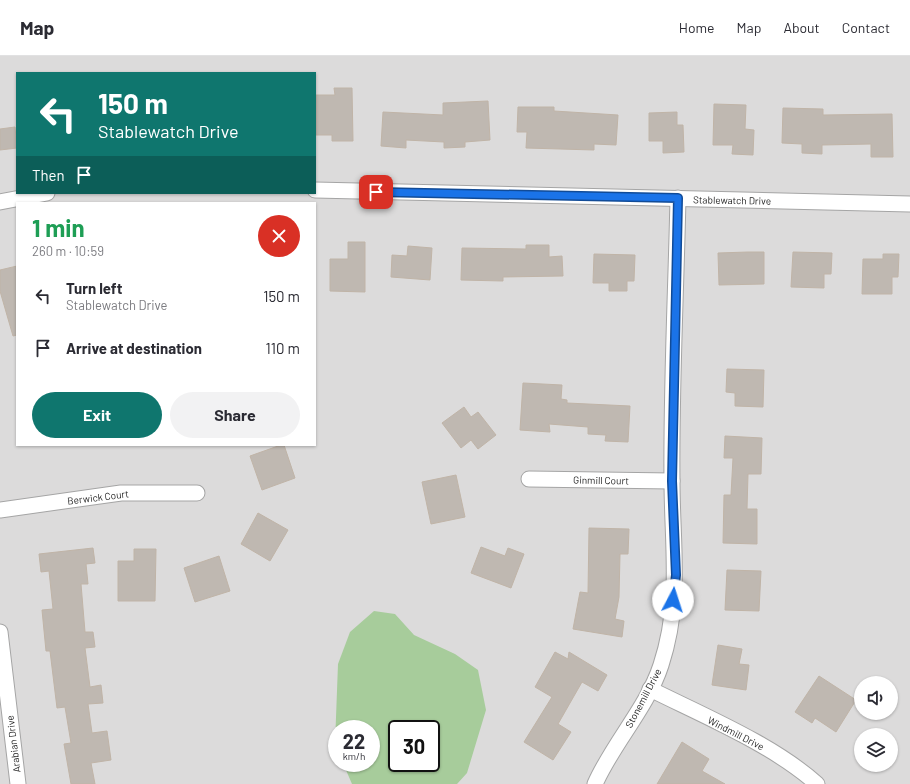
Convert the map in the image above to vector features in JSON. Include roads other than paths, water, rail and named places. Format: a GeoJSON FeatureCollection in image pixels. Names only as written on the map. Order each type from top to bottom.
{"type":"FeatureCollection","features":[{"type":"Feature","properties":{"kind":"street","name":"Stablewatch Drive"},"geometry":{"type":"LineString","coordinates":[[316,190],[910,204]]}},
{"type":"Feature","properties":{"kind":"street"},"geometry":{"type":"LineString","coordinates":[[0,202],[42,194]]}},
{"type":"Feature","properties":{"kind":"street","name":"Stonemill Drive"},"geometry":{"type":"LineString","coordinates":[[595,784],[650,689],[661,665],[671,624],[676,575],[672,481],[678,198]]}},
{"type":"Feature","properties":{"kind":"street","name":"Ginmill Court"},"geometry":{"type":"LineString","coordinates":[[530,479],[672,481]]}},
{"type":"Feature","properties":{"kind":"street","name":"Berwick Court"},"geometry":{"type":"LineString","coordinates":[[0,510],[121,493],[196,494]]}},
{"type":"Feature","properties":{"kind":"street","name":"Arabian Drive"},"geometry":{"type":"LineString","coordinates":[[0,632],[18,784]]}},
{"type":"Feature","properties":{"kind":"street","name":"Windmill Drive"},"geometry":{"type":"LineString","coordinates":[[650,689],[770,750],[805,773],[817,784]]}}]}
